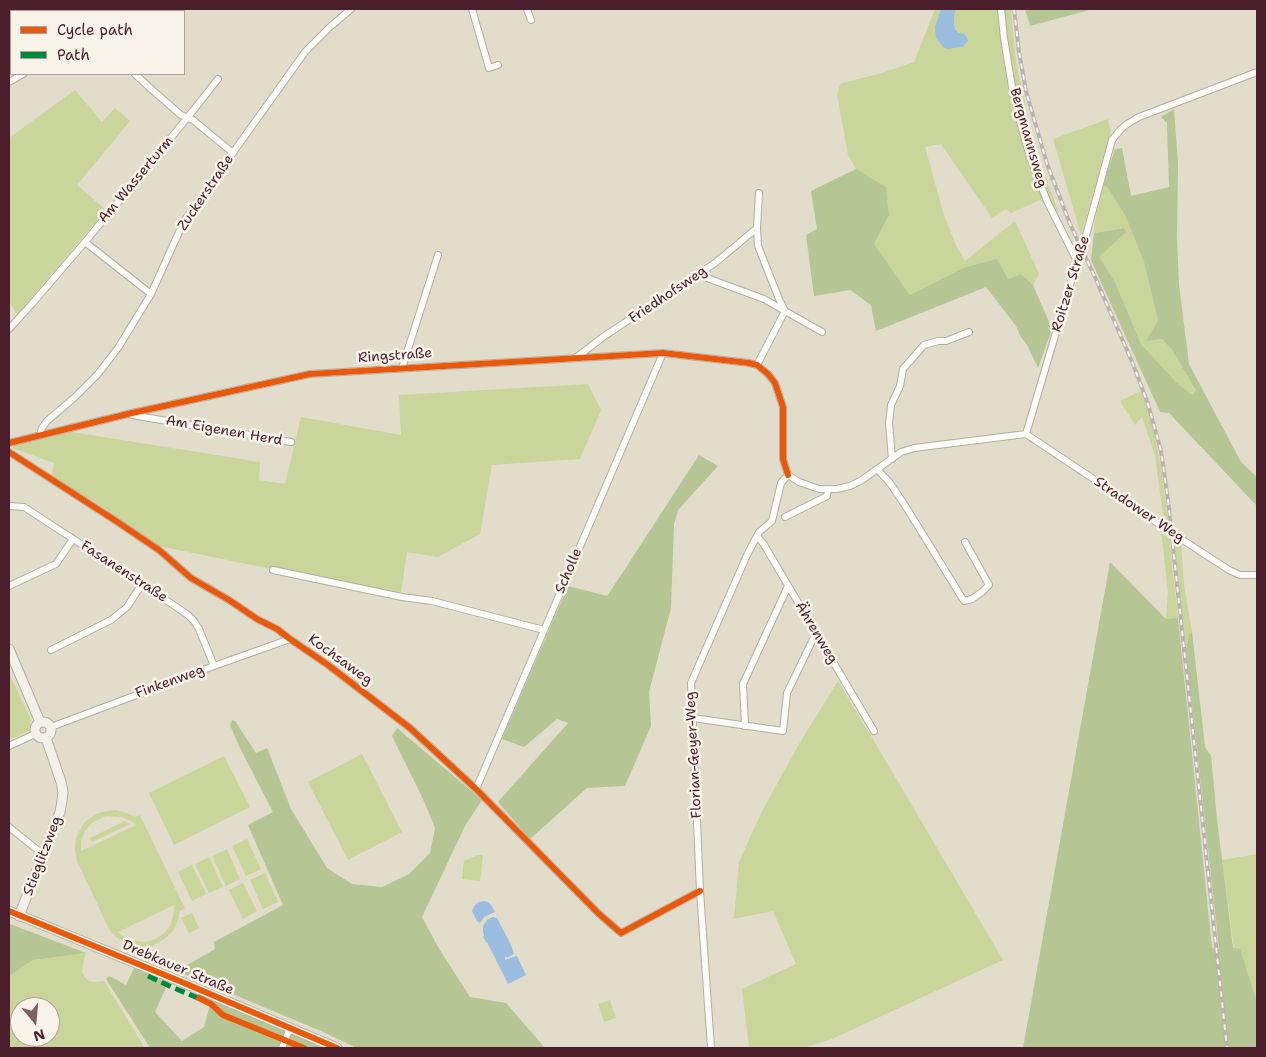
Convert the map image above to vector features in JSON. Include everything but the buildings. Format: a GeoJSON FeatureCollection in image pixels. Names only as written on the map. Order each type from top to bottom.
{"type":"FeatureCollection","features":[{"type":"Feature","properties":{"kind":"street","name":"Zuckerstraße"},"geometry":{"type":"LineString","coordinates":[[42,435],[42,428],[47,421],[98,374],[118,348],[151,294],[184,221],[305,52],[351,9]]}},
{"type":"Feature","properties":{"kind":"street"},"geometry":{"type":"LineString","coordinates":[[472,9],[489,68],[498,65]]}},
{"type":"Feature","properties":{"kind":"street"},"geometry":{"type":"LineString","coordinates":[[527,9],[531,20]]}},
{"type":"Feature","properties":{"kind":"street","name":"Bergmannsweg"},"geometry":{"type":"LineString","coordinates":[[1001,9],[1012,87],[1030,158],[1047,201],[1077,261]]}},
{"type":"Feature","properties":{"kind":"street","name":"Roitzer Straße"},"geometry":{"type":"LineString","coordinates":[[1026,434],[1077,261],[1082,250],[1112,140],[1127,124],[1140,117],[1257,72]]}},
{"type":"Feature","properties":{"kind":"street"},"geometry":{"type":"LineString","coordinates":[[9,82],[21,75]]}},
{"type":"Feature","properties":{"kind":"street"},"geometry":{"type":"LineString","coordinates":[[136,75],[181,114],[188,117],[233,153]]}},
{"type":"Feature","properties":{"kind":"street","name":"Am Wasserturm"},"geometry":{"type":"LineString","coordinates":[[9,329],[85,242],[218,79]]}},
{"type":"Feature","properties":{"kind":"street"},"geometry":{"type":"LineString","coordinates":[[759,193],[758,246],[785,311],[757,365],[775,383],[784,407],[783,459],[788,475],[799,482],[819,489],[837,489],[850,486],[862,480],[901,452],[914,448],[1026,434]]}},
{"type":"Feature","properties":{"kind":"street","name":"Friedhofsweg"},"geometry":{"type":"LineString","coordinates":[[576,358],[603,337],[715,263],[757,228]]}},
{"type":"Feature","properties":{"kind":"street"},"geometry":{"type":"LineString","coordinates":[[85,242],[151,294]]}},
{"type":"Feature","properties":{"kind":"street"},"geometry":{"type":"LineString","coordinates":[[402,368],[438,255]]}},
{"type":"Feature","properties":{"kind":"street"},"geometry":{"type":"LineString","coordinates":[[698,275],[764,299],[822,332]]}},
{"type":"Feature","properties":{"kind":"street"},"geometry":{"type":"LineString","coordinates":[[892,459],[889,423],[891,406],[900,386],[903,369],[924,345],[946,341],[969,332]]}},
{"type":"Feature","properties":{"kind":"street","name":"Ringstraße"},"geometry":{"type":"LineString","coordinates":[[9,443],[128,414],[310,374],[663,353],[757,365]]}},
{"type":"Feature","properties":{"kind":"street","name":"Scholle"},"geometry":{"type":"LineString","coordinates":[[476,789],[663,353]]}},
{"type":"Feature","properties":{"kind":"street","name":"Am Eigenen Herd"},"geometry":{"type":"LineString","coordinates":[[128,414],[291,442]]}},
{"type":"Feature","properties":{"kind":"street","name":"Stradower Weg"},"geometry":{"type":"LineString","coordinates":[[1026,434],[1228,570],[1240,575],[1257,575]]}},
{"type":"Feature","properties":{"kind":"street","name":"Kochsaweg"},"geometry":{"type":"LineString","coordinates":[[9,452],[159,550],[191,578],[257,619],[278,629],[410,728],[476,789],[598,913],[621,933],[700,890]]}},
{"type":"Feature","properties":{"kind":"street"},"geometry":{"type":"LineString","coordinates":[[878,470],[895,491],[964,601],[972,599],[990,585],[965,542]]}},
{"type":"Feature","properties":{"kind":"street","name":"Florian-Geyer-Weg"},"geometry":{"type":"LineString","coordinates":[[711,1048],[700,890],[690,684],[747,555],[759,532],[772,520],[781,483],[788,475]]}},
{"type":"Feature","properties":{"kind":"street"},"geometry":{"type":"LineString","coordinates":[[785,517],[827,496],[828,490]]}},
{"type":"Feature","properties":{"kind":"street","name":"Fasanenstraße"},"geometry":{"type":"LineString","coordinates":[[9,506],[24,507],[188,615],[199,629],[214,666]]}},
{"type":"Feature","properties":{"kind":"street","name":"Ährenweg"},"geometry":{"type":"LineString","coordinates":[[757,536],[763,543],[874,731]]}},
{"type":"Feature","properties":{"kind":"street"},"geometry":{"type":"LineString","coordinates":[[9,586],[56,564],[73,539]]}},
{"type":"Feature","properties":{"kind":"street"},"geometry":{"type":"LineString","coordinates":[[273,570],[402,597],[432,601],[544,630]]}},
{"type":"Feature","properties":{"kind":"street"},"geometry":{"type":"LineString","coordinates":[[51,650],[111,620],[127,607],[142,584]]}},
{"type":"Feature","properties":{"kind":"street"},"geometry":{"type":"LineString","coordinates":[[745,726],[743,684],[788,586]]}},
{"type":"Feature","properties":{"kind":"street"},"geometry":{"type":"LineString","coordinates":[[693,718],[783,731],[787,693],[816,633]]}},
{"type":"Feature","properties":{"kind":"street","name":"Finkenweg"},"geometry":{"type":"LineString","coordinates":[[51,727],[290,639]]}},
{"type":"Feature","properties":{"kind":"street"},"geometry":{"type":"LineString","coordinates":[[9,649],[40,722]]}},
{"type":"Feature","properties":{"kind":"street"},"geometry":{"type":"LineString","coordinates":[[35,734],[41,738],[46,738],[50,734],[51,727],[45,722],[40,722]]}},
{"type":"Feature","properties":{"kind":"street"},"geometry":{"type":"LineString","coordinates":[[35,734],[36,726],[40,722]]}},
{"type":"Feature","properties":{"kind":"street"},"geometry":{"type":"LineString","coordinates":[[9,746],[35,734]]}},
{"type":"Feature","properties":{"kind":"street","name":"Stieglitzweg"},"geometry":{"type":"LineString","coordinates":[[19,916],[60,812],[63,792],[46,738]]}},
{"type":"Feature","properties":{"kind":"street"},"geometry":{"type":"LineString","coordinates":[[9,827],[44,855]]}},
{"type":"Feature","properties":{"kind":"street","name":"Drebkauer Straße"},"geometry":{"type":"LineString","coordinates":[[9,911],[337,1048]]}},
{"type":"Feature","properties":{"kind":"street"},"geometry":{"type":"LineString","coordinates":[[282,1048],[290,1028]]}},
{"type":"Feature","properties":{"kind":"green space"},"geometry":{"type":"Polygon","coordinates":[[[935,9],[1011,9],[1016,62],[1035,148],[1059,213],[1040,200],[1011,213],[1006,209],[992,218],[941,144],[925,147],[943,212],[955,243],[965,261],[1015,221],[1039,274],[1033,285],[1021,274],[1008,279],[963,268],[910,295],[874,244],[889,215],[886,187],[856,169],[848,155],[837,95],[840,85],[843,83],[914,62],[935,9]]]}},
{"type":"Feature","properties":{"kind":"green space"},"geometry":{"type":"Polygon","coordinates":[[[1025,9],[1093,9],[1030,26],[1025,9]]]}},
{"type":"Feature","properties":{"kind":"green space"},"geometry":{"type":"Polygon","coordinates":[[[75,90],[102,122],[115,108],[130,121],[77,185],[106,210],[17,315],[9,301],[9,138],[75,90]]]}},
{"type":"Feature","properties":{"kind":"green space"},"geometry":{"type":"Polygon","coordinates":[[[1174,109],[1178,163],[1177,239],[1179,285],[1189,364],[1241,462],[1257,477],[1257,506],[1169,413],[1160,412],[1091,260],[1094,233],[1124,228],[1126,232],[1099,257],[1115,282],[1141,344],[1177,383],[1192,395],[1196,391],[1172,350],[1162,339],[1146,341],[1158,320],[1144,262],[1125,215],[1108,188],[1103,185],[1115,149],[1122,148],[1131,196],[1169,187],[1167,123],[1161,117],[1174,109]]]}},
{"type":"Feature","properties":{"kind":"green space"},"geometry":{"type":"Polygon","coordinates":[[[1108,119],[1111,132],[1081,235],[1053,139],[1108,119]]]}},
{"type":"Feature","properties":{"kind":"green space"},"geometry":{"type":"Polygon","coordinates":[[[856,169],[886,187],[889,215],[874,244],[910,295],[963,268],[997,259],[1008,279],[1021,274],[1033,285],[1052,329],[1038,368],[1016,326],[986,287],[876,331],[871,305],[850,290],[814,296],[806,235],[817,229],[811,191],[856,169]]]}},
{"type":"Feature","properties":{"kind":"green space"},"geometry":{"type":"Polygon","coordinates":[[[1103,185],[1108,188],[1125,215],[1144,262],[1158,320],[1146,341],[1162,339],[1172,350],[1196,392],[1192,395],[1178,384],[1141,344],[1115,282],[1098,256],[1125,232],[1124,228],[1094,233],[1103,185]]]}},
{"type":"Feature","properties":{"kind":"green space"},"geometry":{"type":"Polygon","coordinates":[[[588,384],[601,410],[580,459],[492,465],[480,534],[438,557],[407,552],[401,592],[276,570],[159,546],[98,504],[52,478],[54,463],[13,448],[13,445],[72,432],[260,462],[259,480],[285,484],[301,417],[401,435],[399,395],[588,384]]]}},
{"type":"Feature","properties":{"kind":"green space"},"geometry":{"type":"Polygon","coordinates":[[[1141,391],[1153,425],[1161,467],[1169,529],[1161,523],[1163,515],[1155,456],[1142,417],[1135,425],[1120,401],[1141,391]]]}},
{"type":"Feature","properties":{"kind":"green space"},"geometry":{"type":"Polygon","coordinates":[[[699,455],[718,466],[678,510],[674,524],[671,608],[649,692],[651,726],[625,786],[587,788],[530,839],[498,802],[568,723],[557,719],[524,747],[502,739],[568,586],[607,596],[699,455]]]}},
{"type":"Feature","properties":{"kind":"green space"},"geometry":{"type":"Polygon","coordinates":[[[1161,529],[1169,534],[1178,618],[1166,619],[1168,592],[1161,529]]]}},
{"type":"Feature","properties":{"kind":"green space"},"geometry":{"type":"Polygon","coordinates":[[[1174,538],[1181,543],[1184,585],[1192,632],[1189,634],[1186,650],[1174,538]]]}},
{"type":"Feature","properties":{"kind":"green space"},"geometry":{"type":"Polygon","coordinates":[[[1110,562],[1166,619],[1178,618],[1212,948],[1219,949],[1186,650],[1189,634],[1192,632],[1205,747],[1211,756],[1233,948],[1240,949],[1257,1003],[1257,1048],[1023,1048],[1110,562]]]}},
{"type":"Feature","properties":{"kind":"green space"},"geometry":{"type":"Polygon","coordinates":[[[9,673],[31,720],[29,731],[9,740],[9,673]]]}},
{"type":"Feature","properties":{"kind":"green space"},"geometry":{"type":"Polygon","coordinates":[[[838,681],[1003,960],[832,1039],[803,1048],[749,1048],[742,989],[796,964],[773,911],[734,919],[739,862],[761,813],[799,744],[838,681]]]}},
{"type":"Feature","properties":{"kind":"green space"},"geometry":{"type":"Polygon","coordinates":[[[232,720],[235,721],[256,753],[267,748],[291,809],[327,868],[352,884],[382,887],[409,874],[430,853],[435,828],[392,736],[397,728],[482,800],[465,826],[422,917],[438,947],[470,997],[506,1003],[545,1048],[357,1048],[177,971],[215,949],[214,942],[283,905],[248,825],[273,812],[240,748],[230,725],[232,720]]]}},
{"type":"Feature","properties":{"kind":"green space"},"geometry":{"type":"Polygon","coordinates":[[[362,754],[402,832],[348,860],[308,782],[362,754]]]}},
{"type":"Feature","properties":{"kind":"green space"},"geometry":{"type":"Polygon","coordinates":[[[224,756],[250,807],[174,845],[149,793],[224,756]]]}},
{"type":"Feature","properties":{"kind":"green space"},"geometry":{"type":"Polygon","coordinates":[[[115,810],[135,817],[140,815],[185,909],[180,911],[173,931],[163,940],[152,946],[139,947],[127,944],[112,933],[77,861],[75,850],[76,838],[82,826],[96,814],[115,810]],[[106,816],[92,823],[85,831],[81,841],[81,851],[136,825],[122,817],[106,816]],[[174,905],[118,932],[126,938],[136,941],[146,942],[156,939],[170,926],[174,905]]]}},
{"type":"Feature","properties":{"kind":"green space"},"geometry":{"type":"Polygon","coordinates":[[[125,821],[130,824],[92,842],[90,838],[125,821]]]}},
{"type":"Feature","properties":{"kind":"green space"},"geometry":{"type":"Polygon","coordinates":[[[247,839],[261,869],[246,876],[232,846],[247,839]]]}},
{"type":"Feature","properties":{"kind":"green space"},"geometry":{"type":"Polygon","coordinates":[[[227,849],[240,879],[226,886],[212,856],[227,849]]]}},
{"type":"Feature","properties":{"kind":"green space"},"geometry":{"type":"Polygon","coordinates":[[[1257,854],[1257,1005],[1234,949],[1222,860],[1257,854]]]}},
{"type":"Feature","properties":{"kind":"green space"},"geometry":{"type":"Polygon","coordinates":[[[478,855],[483,855],[480,881],[462,879],[464,861],[478,855]]]}},
{"type":"Feature","properties":{"kind":"green space"},"geometry":{"type":"Polygon","coordinates":[[[209,857],[223,887],[209,893],[195,864],[209,857]]]}},
{"type":"Feature","properties":{"kind":"green space"},"geometry":{"type":"Polygon","coordinates":[[[192,865],[206,894],[192,901],[178,872],[192,865]]]}},
{"type":"Feature","properties":{"kind":"green space"},"geometry":{"type":"Polygon","coordinates":[[[265,873],[278,902],[263,909],[250,880],[265,873]]]}},
{"type":"Feature","properties":{"kind":"green space"},"geometry":{"type":"Polygon","coordinates":[[[243,883],[257,911],[243,919],[229,890],[243,883]]]}},
{"type":"Feature","properties":{"kind":"green space"},"geometry":{"type":"Polygon","coordinates":[[[192,913],[199,928],[189,933],[181,918],[192,913]]]}},
{"type":"Feature","properties":{"kind":"green space"},"geometry":{"type":"Polygon","coordinates":[[[10,924],[86,953],[33,960],[9,976],[10,924]]]}},
{"type":"Feature","properties":{"kind":"green space"},"geometry":{"type":"Polygon","coordinates":[[[86,953],[82,972],[84,976],[89,981],[104,981],[145,1048],[9,1048],[9,976],[33,960],[86,953]]]}},
{"type":"Feature","properties":{"kind":"green space"},"geometry":{"type":"Polygon","coordinates":[[[134,968],[168,983],[155,1012],[182,1041],[204,1027],[212,997],[325,1048],[150,1048],[106,979],[109,976],[126,985],[134,968]]]}},
{"type":"Feature","properties":{"kind":"green space"},"geometry":{"type":"Polygon","coordinates":[[[610,1000],[616,1018],[604,1022],[598,1004],[610,1000]]]}},
{"type":"Feature","properties":{"kind":"water"},"geometry":{"type":"Polygon","coordinates":[[[941,9],[956,9],[954,15],[955,29],[958,33],[964,34],[968,41],[962,47],[947,49],[936,38],[935,27],[941,9]]]}},
{"type":"Feature","properties":{"kind":"water"},"geometry":{"type":"Polygon","coordinates":[[[484,901],[491,905],[495,912],[484,917],[480,923],[472,911],[475,905],[484,901]]]}},
{"type":"Feature","properties":{"kind":"water"},"geometry":{"type":"Polygon","coordinates":[[[497,918],[514,954],[505,957],[505,960],[517,956],[526,975],[508,984],[483,937],[483,926],[488,919],[497,918]]]}},
{"type":"Feature","properties":{"kind":"railway"},"geometry":{"type":"LineString","coordinates":[[1014,9],[1026,91],[1047,164],[1070,224],[1133,364],[1148,404],[1161,451],[1168,500],[1227,1048]]}},
{"type":"Feature","properties":{"kind":"marked path"},"geometry":{"type":"LineString","coordinates":[[148,976],[203,1000]]}},
{"type":"Feature","properties":{"kind":"cycle path"},"geometry":{"type":"LineString","coordinates":[[9,443],[132,413],[310,374],[663,353],[749,363],[757,365],[768,374],[775,383],[783,407],[783,459],[788,475]]}},
{"type":"Feature","properties":{"kind":"cycle path"},"geometry":{"type":"LineString","coordinates":[[9,452],[159,550],[191,578],[257,619],[277,629],[328,665],[410,728],[476,789],[598,913],[621,933],[700,891]]}},
{"type":"Feature","properties":{"kind":"cycle path"},"geometry":{"type":"LineString","coordinates":[[9,911],[337,1048]]}},
{"type":"Feature","properties":{"kind":"cycle path"},"geometry":{"type":"LineString","coordinates":[[199,998],[211,1004],[223,1015],[304,1048]]}}]}
